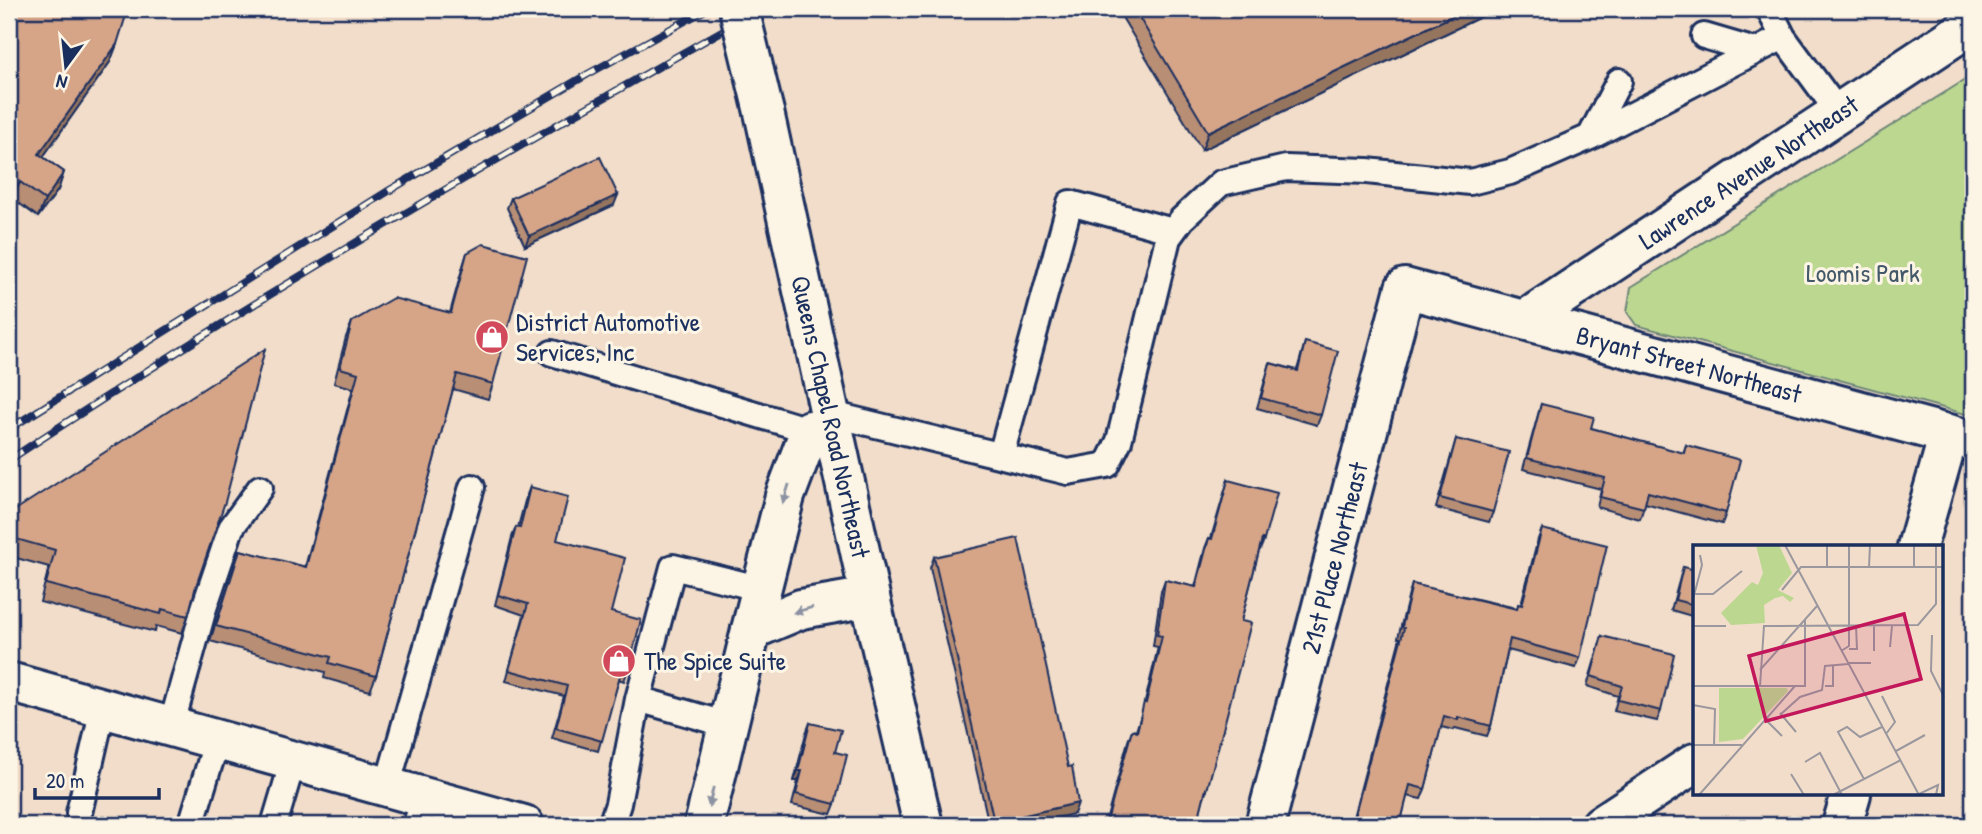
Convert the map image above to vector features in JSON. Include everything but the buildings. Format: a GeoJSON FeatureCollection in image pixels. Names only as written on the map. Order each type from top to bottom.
{"type":"FeatureCollection","features":[{"type":"Feature","properties":{"kind":"street","name":"Queens Chapel Road Northeast"},"geometry":{"type":"LineString","coordinates":[[739,9],[764,112],[826,428],[870,597],[923,825]]}},
{"type":"Feature","properties":{"kind":"street","name":"Lawrence Avenue Northeast"},"geometry":{"type":"LineString","coordinates":[[1525,320],[1973,24]]}},
{"type":"Feature","properties":{"kind":"street","name":"Bryant Street Northeast"},"geometry":{"type":"LineString","coordinates":[[1405,288],[1961,437]]}},
{"type":"Feature","properties":{"kind":"street","name":"21st Place Northeast"},"geometry":{"type":"LineString","coordinates":[[1265,825],[1405,288]]}},
{"type":"Feature","properties":{"kind":"street"},"geometry":{"type":"LineString","coordinates":[[704,825],[785,496],[826,428]]}},
{"type":"Feature","properties":{"kind":"street"},"geometry":{"type":"LineString","coordinates":[[1918,545],[1961,437]]}},
{"type":"Feature","properties":{"kind":"street"},"geometry":{"type":"LineString","coordinates":[[751,630],[801,609],[870,597]]}},
{"type":"Feature","properties":{"kind":"street"},"geometry":{"type":"LineString","coordinates":[[9,682],[387,787],[420,811],[524,825]]}},
{"type":"Feature","properties":{"kind":"street"},"geometry":{"type":"LineString","coordinates":[[1601,825],[1693,764]]}},
{"type":"Feature","properties":{"kind":"street"},"geometry":{"type":"LineString","coordinates":[[1842,825],[1850,796]]}},
{"type":"Feature","properties":{"kind":"lane"},"geometry":{"type":"LineString","coordinates":[[1769,9],[1783,37],[1839,113]]}},
{"type":"Feature","properties":{"kind":"lane"},"geometry":{"type":"LineString","coordinates":[[1704,36],[1755,51]]}},
{"type":"Feature","properties":{"kind":"lane"},"geometry":{"type":"LineString","coordinates":[[552,353],[826,428],[1001,455],[1068,472],[1107,465],[1119,441],[1168,238],[1182,219],[1221,183],[1286,168],[1367,170],[1470,182],[1510,172],[1590,137],[1783,37]]}},
{"type":"Feature","properties":{"kind":"lane"},"geometry":{"type":"LineString","coordinates":[[1590,137],[1619,81]]}},
{"type":"Feature","properties":{"kind":"lane"},"geometry":{"type":"LineString","coordinates":[[1001,455],[1070,203],[1174,230]]}},
{"type":"Feature","properties":{"kind":"lane"},"geometry":{"type":"LineString","coordinates":[[387,787],[472,487]]}},
{"type":"Feature","properties":{"kind":"lane"},"geometry":{"type":"LineString","coordinates":[[171,727],[204,608],[231,528],[260,488]]}},
{"type":"Feature","properties":{"kind":"lane"},"geometry":{"type":"LineString","coordinates":[[611,825],[618,804],[638,699],[673,567],[762,589]]}},
{"type":"Feature","properties":{"kind":"lane"},"geometry":{"type":"LineString","coordinates":[[638,699],[728,726]]}},
{"type":"Feature","properties":{"kind":"lane"},"geometry":{"type":"LineString","coordinates":[[79,813],[103,708]]}},
{"type":"Feature","properties":{"kind":"lane"},"geometry":{"type":"LineString","coordinates":[[191,825],[218,740]]}},
{"type":"Feature","properties":{"kind":"lane"},"geometry":{"type":"LineString","coordinates":[[274,825],[293,761]]}},
{"type":"Feature","properties":{"kind":"green space","name":"Loomis Park"},"geometry":{"type":"Polygon","coordinates":[[[1973,75],[1973,416],[1636,325],[1627,312],[1631,287],[1973,75]]]}},
{"type":"Feature","properties":{"kind":"railway"},"geometry":{"type":"LineString","coordinates":[[9,429],[390,190],[588,74],[707,9]]}},
{"type":"Feature","properties":{"kind":"railway"},"geometry":{"type":"LineString","coordinates":[[9,460],[287,284],[570,117],[761,9]]}},
{"type":"Feature","properties":{"kind":"place","name":"District Automotive Services, Inc"},"geometry":{"type":"Point","coordinates":[492,337]}},
{"type":"Feature","properties":{"kind":"place","name":"The Spice Suite"},"geometry":{"type":"Point","coordinates":[619,661]}}]}
